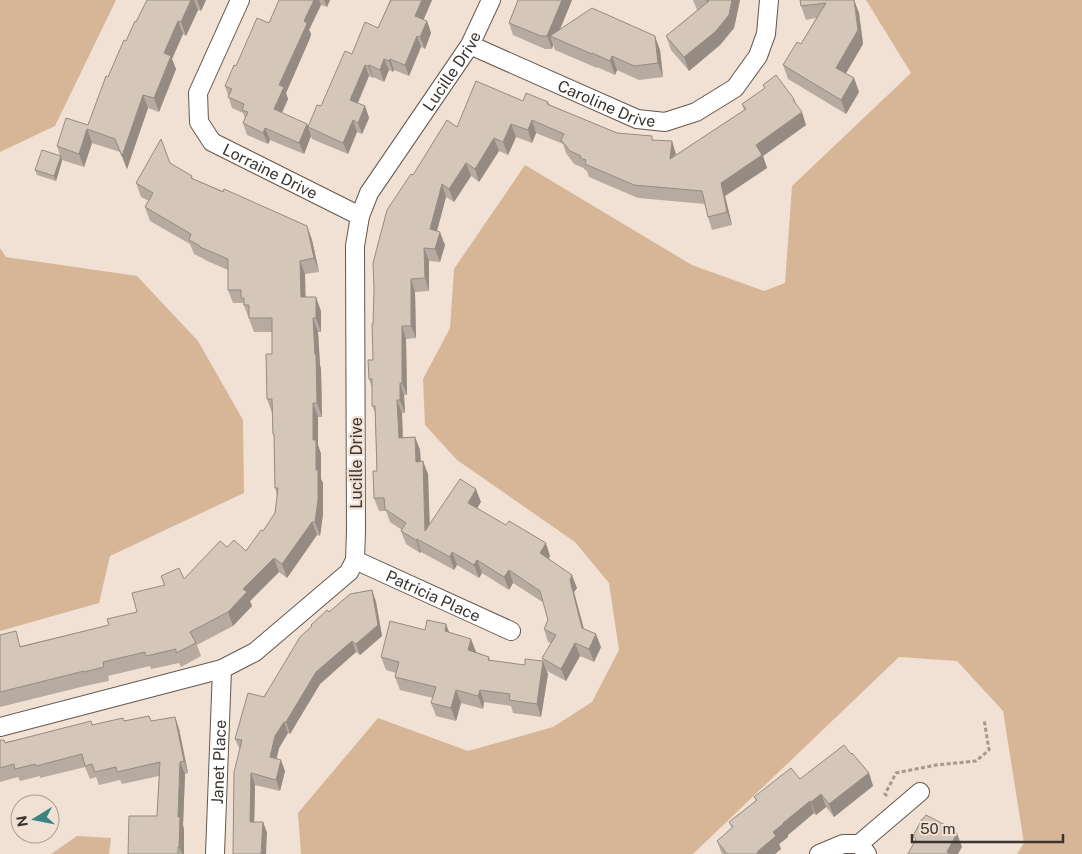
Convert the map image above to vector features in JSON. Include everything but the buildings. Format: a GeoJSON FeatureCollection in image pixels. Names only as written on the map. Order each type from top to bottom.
{"type":"FeatureCollection","features":[{"type":"Feature","properties":{"kind":"street","name":"Lorraine Drive"},"geometry":{"type":"LineString","coordinates":[[240,0],[198,93],[199,122],[212,142],[360,216]]}},
{"type":"Feature","properties":{"kind":"street","name":"Lucille Drive"},"geometry":{"type":"LineString","coordinates":[[356,560],[354,246],[360,216],[369,193],[470,45],[491,0]]}},
{"type":"Feature","properties":{"kind":"street","name":"Caroline Drive"},"geometry":{"type":"LineString","coordinates":[[470,45],[637,119],[664,122],[696,112],[735,88],[758,56],[766,34],[768,0]]}},
{"type":"Feature","properties":{"kind":"street","name":"Patricia Place"},"geometry":{"type":"LineString","coordinates":[[356,560],[511,631]]}},
{"type":"Feature","properties":{"kind":"street"},"geometry":{"type":"LineString","coordinates":[[0,727],[222,669],[254,652],[349,572],[356,560]]}},
{"type":"Feature","properties":{"kind":"street","name":"Janet Place"},"geometry":{"type":"LineString","coordinates":[[215,854],[222,669]]}},
{"type":"Feature","properties":{"kind":"street"},"geometry":{"type":"LineString","coordinates":[[820,854],[842,844],[863,849],[897,812],[920,792]]}},
{"type":"Feature","properties":{"kind":"path"},"geometry":{"type":"LineString","coordinates":[[897,812],[885,794],[896,773],[936,765],[976,761],[989,750],[984,719]]}},
{"type":"Feature","properties":{"kind":"shaded area"},"geometry":{"type":"Polygon","coordinates":[[[0,0],[116,0],[55,126],[0,152],[0,0]]]}},
{"type":"Feature","properties":{"kind":"shaded area"},"geometry":{"type":"Polygon","coordinates":[[[866,0],[1082,0],[1082,854],[1017,854],[1024,843],[1003,711],[957,661],[899,657],[693,854],[301,854],[298,813],[378,718],[468,751],[553,727],[592,702],[619,650],[609,583],[575,542],[457,460],[425,425],[423,379],[450,328],[454,269],[525,165],[692,265],[764,291],[785,283],[792,186],[911,73],[866,0]]]}},
{"type":"Feature","properties":{"kind":"shaded area"},"geometry":{"type":"Polygon","coordinates":[[[0,248],[6,257],[137,276],[198,341],[243,420],[244,493],[110,556],[99,603],[0,631],[0,248]]]}},
{"type":"Feature","properties":{"kind":"shaded area"},"geometry":{"type":"Polygon","coordinates":[[[77,836],[111,838],[109,854],[51,854],[77,836]]]}}]}
